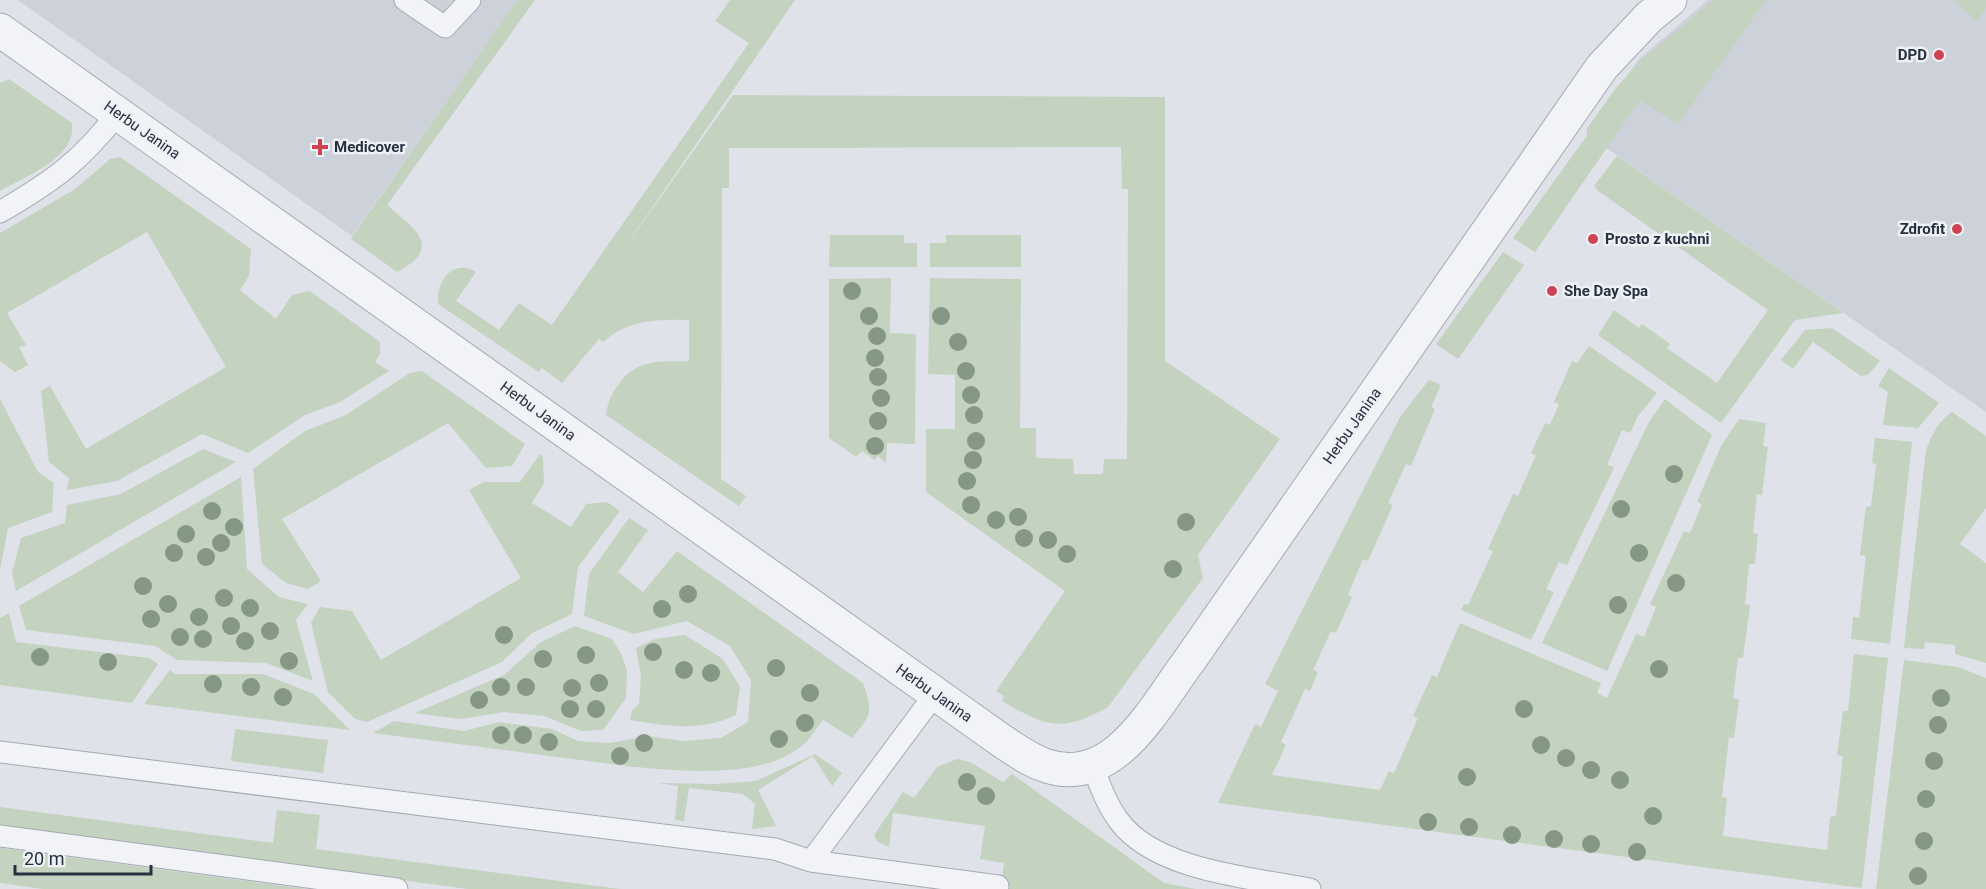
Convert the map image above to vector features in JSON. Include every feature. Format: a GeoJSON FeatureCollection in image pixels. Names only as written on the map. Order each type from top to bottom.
{"type":"FeatureCollection","features":[{"type":"Feature","properties":{"kind":"street","name":"Herbu Janina"},"geometry":{"type":"LineString","coordinates":[[0,30],[935,694],[1030,759],[1048,767],[1070,770],[1093,767],[1113,756],[1130,739],[1189,662],[1602,67],[1649,17],[1670,0]]}},
{"type":"Feature","properties":{"kind":"lane"},"geometry":{"type":"LineString","coordinates":[[405,0],[445,27],[470,0]]}},
{"type":"Feature","properties":{"kind":"lane"},"geometry":{"type":"LineString","coordinates":[[0,212],[55,179],[71,166],[118,113]]}},
{"type":"Feature","properties":{"kind":"lane"},"geometry":{"type":"LineString","coordinates":[[812,861],[935,694]]}},
{"type":"Feature","properties":{"kind":"lane"},"geometry":{"type":"LineString","coordinates":[[0,752],[775,849],[812,861],[998,886]]}},
{"type":"Feature","properties":{"kind":"lane"},"geometry":{"type":"LineString","coordinates":[[1093,767],[1120,823],[1140,841],[1169,857],[1207,869],[1310,889]]}},
{"type":"Feature","properties":{"kind":"lane"},"geometry":{"type":"LineString","coordinates":[[0,836],[397,889]]}},
{"type":"Feature","properties":{"kind":"shaded area","name":"Medicover"},"geometry":{"type":"Polygon","coordinates":[[[18,0],[517,0],[352,236],[18,0]]]}},
{"type":"Feature","properties":{"kind":"shaded area"},"geometry":{"type":"Polygon","coordinates":[[[1708,0],[1986,0],[1986,412],[1586,134],[1639,59],[1708,0]]]}},
{"type":"Feature","properties":{"kind":"green space"},"geometry":{"type":"Polygon","coordinates":[[[517,0],[535,0],[387,205],[413,229],[422,245],[420,254],[412,263],[397,272],[351,239],[517,0]]]}},
{"type":"Feature","properties":{"kind":"green space"},"geometry":{"type":"Polygon","coordinates":[[[730,0],[795,0],[615,262],[733,95],[1165,97],[1165,361],[1280,439],[1198,555],[1203,578],[1108,707],[1078,721],[1054,724],[1031,717],[1002,701],[1004,696],[996,691],[1065,591],[926,492],[926,429],[955,429],[955,375],[928,374],[930,278],[1021,279],[1020,428],[1036,428],[1036,458],[1073,459],[1074,474],[1103,474],[1104,459],[1127,459],[1128,189],[1122,189],[1121,147],[729,148],[729,188],[722,188],[721,479],[746,496],[739,506],[606,415],[615,389],[636,368],[652,363],[689,361],[689,320],[643,322],[622,329],[603,342],[599,339],[562,383],[542,368],[539,372],[438,304],[440,287],[448,274],[453,270],[468,268],[476,272],[456,301],[499,330],[519,303],[552,325],[749,43],[715,21],[730,0]]]}},
{"type":"Feature","properties":{"kind":"green space"},"geometry":{"type":"Polygon","coordinates":[[[1714,0],[1766,0],[1678,124],[1640,100],[1535,252],[1513,238],[1589,133],[1586,130],[1615,89],[1640,61],[1714,0]]]}},
{"type":"Feature","properties":{"kind":"green space"},"geometry":{"type":"Polygon","coordinates":[[[1953,0],[1986,0],[1986,8],[1977,21],[1953,0]]]}},
{"type":"Feature","properties":{"kind":"green space"},"geometry":{"type":"Polygon","coordinates":[[[9,79],[72,123],[71,135],[58,156],[35,172],[0,191],[0,83],[9,79]]]}},
{"type":"Feature","properties":{"kind":"green space"},"geometry":{"type":"Polygon","coordinates":[[[1617,156],[1843,313],[1795,320],[1721,423],[1598,335],[1614,310],[1639,328],[1642,324],[1670,344],[1667,348],[1717,383],[1768,310],[1598,191],[1594,186],[1617,156]]]}},
{"type":"Feature","properties":{"kind":"green space"},"geometry":{"type":"Polygon","coordinates":[[[120,157],[251,249],[249,276],[240,290],[276,319],[292,295],[310,291],[380,342],[380,354],[375,362],[389,371],[340,402],[305,415],[248,453],[202,434],[117,481],[67,490],[69,478],[49,462],[41,391],[50,386],[86,449],[226,367],[147,232],[7,313],[26,345],[19,347],[28,365],[15,372],[0,361],[0,233],[75,189],[110,159],[120,157]]]}},
{"type":"Feature","properties":{"kind":"green space"},"geometry":{"type":"Polygon","coordinates":[[[830,235],[904,235],[904,243],[917,243],[917,267],[829,267],[830,235]]]}},
{"type":"Feature","properties":{"kind":"green space"},"geometry":{"type":"Polygon","coordinates":[[[946,235],[1021,235],[1021,267],[930,267],[930,243],[946,243],[946,235]]]}},
{"type":"Feature","properties":{"kind":"green space"},"geometry":{"type":"Polygon","coordinates":[[[1503,252],[1524,265],[1458,359],[1436,344],[1503,252]]]}},
{"type":"Feature","properties":{"kind":"green space"},"geometry":{"type":"Polygon","coordinates":[[[891,278],[890,333],[916,334],[915,444],[887,443],[886,463],[878,456],[875,460],[862,451],[856,457],[829,438],[829,279],[891,278]]]}},
{"type":"Feature","properties":{"kind":"green space"},"geometry":{"type":"Polygon","coordinates":[[[1832,328],[1880,361],[1868,375],[1861,376],[1813,342],[1793,369],[1781,360],[1805,330],[1832,328]]]}},
{"type":"Feature","properties":{"kind":"green space"},"geometry":{"type":"Polygon","coordinates":[[[1589,346],[1657,393],[1638,416],[1630,433],[1622,430],[1607,465],[1614,467],[1612,472],[1567,565],[1559,562],[1546,589],[1554,592],[1531,640],[1461,610],[1464,604],[1468,605],[1493,551],[1488,549],[1513,494],[1518,496],[1536,455],[1531,453],[1545,423],[1550,425],[1559,404],[1554,402],[1572,361],[1577,363],[1589,346]]]}},
{"type":"Feature","properties":{"kind":"green space"},"geometry":{"type":"Polygon","coordinates":[[[1889,368],[1939,403],[1918,428],[1883,425],[1888,392],[1878,386],[1889,368]]]}},
{"type":"Feature","properties":{"kind":"green space"},"geometry":{"type":"Polygon","coordinates":[[[422,371],[525,444],[512,466],[486,468],[448,423],[282,519],[321,581],[308,589],[286,583],[262,564],[253,469],[305,431],[346,415],[410,373],[422,371]]]}},
{"type":"Feature","properties":{"kind":"green space"},"geometry":{"type":"Polygon","coordinates":[[[1429,380],[1441,385],[1431,407],[1435,409],[1411,466],[1406,464],[1388,503],[1393,505],[1368,561],[1363,559],[1348,595],[1352,597],[1336,633],[1331,631],[1313,670],[1318,672],[1310,691],[1305,689],[1281,742],[1286,745],[1272,775],[1380,790],[1389,771],[1394,773],[1418,718],[1413,716],[1432,675],[1437,677],[1460,623],[1601,683],[1597,693],[1607,698],[1636,634],[1644,637],[1656,607],[1650,604],[1684,531],[1690,533],[1702,504],[1697,502],[1721,446],[1739,419],[1766,423],[1763,446],[1768,447],[1762,495],[1757,494],[1753,533],[1758,534],[1755,564],[1749,564],[1745,604],[1750,605],[1743,658],[1738,658],[1733,698],[1739,700],[1734,738],[1729,737],[1722,797],[1727,798],[1723,836],[1827,850],[1830,817],[1836,816],[1843,756],[1837,755],[1843,711],[1848,711],[1854,654],[1888,658],[1862,888],[1218,803],[1255,724],[1261,727],[1278,691],[1265,684],[1400,417],[1429,380]]]}},
{"type":"Feature","properties":{"kind":"green space"},"geometry":{"type":"Polygon","coordinates":[[[0,399],[38,472],[54,483],[52,512],[8,528],[0,570],[0,399]]]}},
{"type":"Feature","properties":{"kind":"green space"},"geometry":{"type":"Polygon","coordinates":[[[1665,399],[1712,435],[1607,671],[1542,643],[1649,422],[1665,399]]]}},
{"type":"Feature","properties":{"kind":"green space"},"geometry":{"type":"Polygon","coordinates":[[[1952,412],[1986,436],[1986,508],[1960,544],[1986,563],[1986,663],[1955,654],[1955,645],[1925,642],[1924,649],[1904,648],[1926,450],[1936,429],[1952,412]]]}},
{"type":"Feature","properties":{"kind":"green space"},"geometry":{"type":"Polygon","coordinates":[[[1875,438],[1912,442],[1890,644],[1851,639],[1853,617],[1859,618],[1866,556],[1860,555],[1866,507],[1871,506],[1876,464],[1872,463],[1875,438]]]}},
{"type":"Feature","properties":{"kind":"green space"},"geometry":{"type":"Polygon","coordinates":[[[203,449],[236,462],[16,591],[12,573],[21,538],[65,523],[67,505],[121,494],[203,449]]]}},
{"type":"Feature","properties":{"kind":"green space"},"geometry":{"type":"Polygon","coordinates":[[[540,454],[543,457],[544,483],[532,503],[571,527],[586,504],[607,502],[620,511],[578,567],[572,614],[532,633],[502,662],[367,722],[355,719],[328,692],[311,623],[320,607],[352,611],[381,660],[521,578],[469,490],[484,482],[520,482],[540,454]]]}},
{"type":"Feature","properties":{"kind":"green space"},"geometry":{"type":"Polygon","coordinates":[[[241,477],[247,569],[279,597],[308,604],[296,620],[313,681],[266,663],[177,660],[155,646],[26,630],[19,606],[241,477]]]}},
{"type":"Feature","properties":{"kind":"green space"},"geometry":{"type":"Polygon","coordinates":[[[629,518],[648,530],[618,572],[643,592],[677,551],[863,683],[869,713],[864,724],[852,738],[823,720],[806,742],[790,754],[748,768],[700,771],[634,767],[373,733],[394,721],[464,731],[499,722],[552,729],[578,741],[610,743],[647,736],[684,741],[721,738],[748,722],[751,680],[730,646],[687,621],[634,634],[584,616],[589,574],[629,518]]]}},
{"type":"Feature","properties":{"kind":"green space"},"geometry":{"type":"Polygon","coordinates":[[[9,613],[16,642],[149,658],[158,664],[132,703],[0,685],[0,618],[9,613]]]}},
{"type":"Feature","properties":{"kind":"green space"},"geometry":{"type":"Polygon","coordinates":[[[575,626],[612,639],[627,671],[626,698],[603,730],[581,731],[544,716],[504,712],[461,719],[415,713],[504,675],[541,642],[575,626]]]}},
{"type":"Feature","properties":{"kind":"green space"},"geometry":{"type":"Polygon","coordinates":[[[685,635],[723,659],[740,687],[736,715],[697,726],[670,726],[630,720],[632,711],[639,704],[641,676],[636,648],[655,639],[685,635]]]}},
{"type":"Feature","properties":{"kind":"green space"},"geometry":{"type":"Polygon","coordinates":[[[1904,660],[1958,667],[1986,678],[1986,889],[1876,889],[1904,660]]]}},
{"type":"Feature","properties":{"kind":"green space"},"geometry":{"type":"Polygon","coordinates":[[[170,670],[175,674],[263,674],[314,694],[350,730],[144,704],[170,670]]]}},
{"type":"Feature","properties":{"kind":"green space"},"geometry":{"type":"Polygon","coordinates":[[[235,729],[328,740],[323,773],[231,761],[235,729]]]}},
{"type":"Feature","properties":{"kind":"green space"},"geometry":{"type":"Polygon","coordinates":[[[815,754],[842,773],[832,786],[813,756],[758,790],[776,826],[752,829],[755,804],[743,794],[689,788],[684,821],[675,820],[678,786],[658,783],[716,784],[756,781],[815,754]]]}},
{"type":"Feature","properties":{"kind":"green space"},"geometry":{"type":"Polygon","coordinates":[[[957,759],[970,762],[1003,782],[1012,774],[1164,883],[1196,889],[1001,889],[1004,863],[980,859],[985,826],[893,813],[889,847],[877,841],[874,835],[903,792],[914,798],[937,767],[957,759]]]}},
{"type":"Feature","properties":{"kind":"green space"},"geometry":{"type":"Polygon","coordinates":[[[0,807],[273,843],[277,810],[320,815],[316,849],[620,889],[468,889],[0,826],[0,807]]]}},
{"type":"Feature","properties":{"kind":"green space"},"geometry":{"type":"Polygon","coordinates":[[[0,848],[307,889],[43,889],[0,883],[0,848]]]}},
{"type":"Feature","properties":{"kind":"place","name":"DPD"},"geometry":{"type":"Point","coordinates":[1939,55]}},
{"type":"Feature","properties":{"kind":"place","name":"Medicover"},"geometry":{"type":"Point","coordinates":[320,147]}},
{"type":"Feature","properties":{"kind":"place","name":"Zdrofit"},"geometry":{"type":"Point","coordinates":[1957,229]}},
{"type":"Feature","properties":{"kind":"place","name":"Prosto z kuchni"},"geometry":{"type":"Point","coordinates":[1593,239]}},
{"type":"Feature","properties":{"kind":"place","name":"She Day Spa"},"geometry":{"type":"Point","coordinates":[1552,291]}}]}
